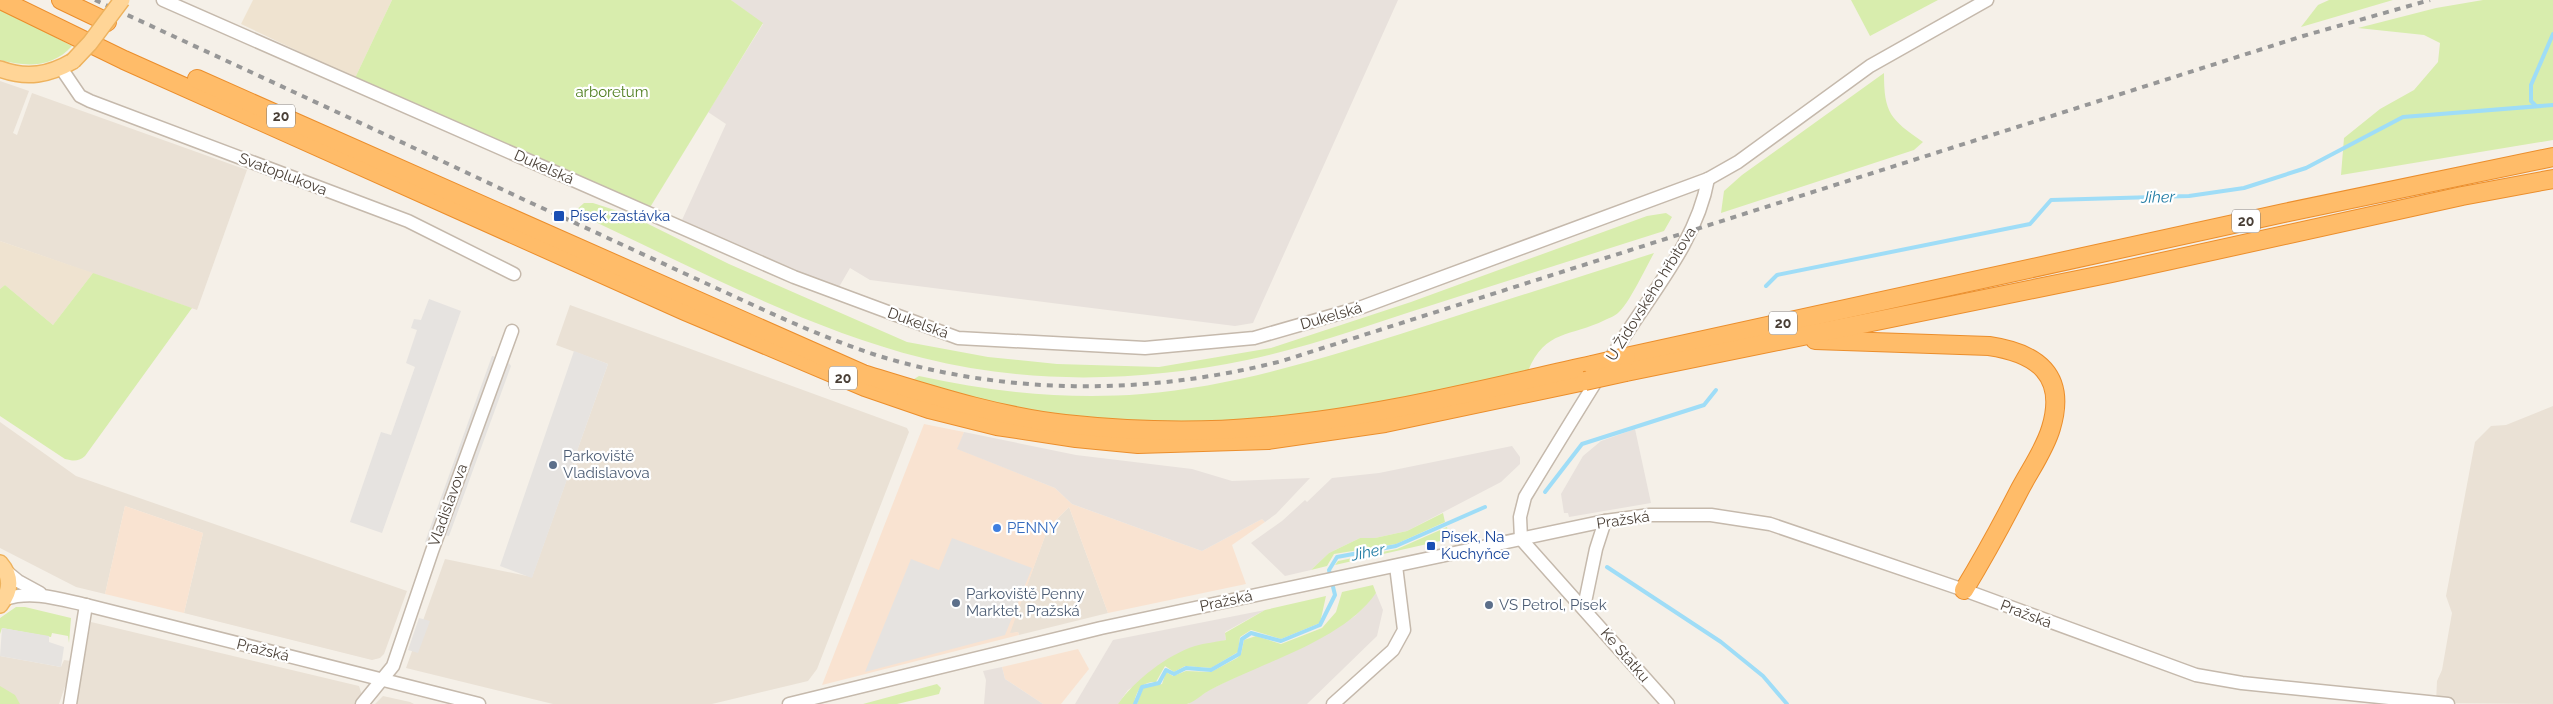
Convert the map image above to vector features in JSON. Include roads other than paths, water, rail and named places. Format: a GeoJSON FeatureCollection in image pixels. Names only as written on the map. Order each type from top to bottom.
{"type":"FeatureCollection","features":[{"type":"Feature","properties":{"kind":"highway","name":"20"},"geometry":{"type":"LineString","coordinates":[[1,0],[32,17],[124,60],[685,311],[865,387],[929,409],[997,426],[1076,438],[1138,444],[1268,440],[1385,423],[1588,373]]}},
{"type":"Feature","properties":{"kind":"highway","name":"20"},"geometry":{"type":"LineString","coordinates":[[23,0],[76,26],[863,374],[967,406],[1063,424],[1143,430],[1262,427],[1333,419],[1588,373],[2284,213],[2553,157]]}},
{"type":"Feature","properties":{"kind":"highway"},"geometry":{"type":"LineString","coordinates":[[61,0],[107,22]]}},
{"type":"Feature","properties":{"kind":"highway","name":"20"},"geometry":{"type":"LineString","coordinates":[[1626,365],[1775,340],[2112,273],[2462,196],[2553,179]]}},
{"type":"Feature","properties":{"kind":"highway","name":"20"},"geometry":{"type":"LineString","coordinates":[[1775,340],[1989,346],[2022,353],[2041,365],[2048,375],[2056,399],[2051,430],[1988,551],[1964,590]]}},
{"type":"Feature","properties":{"kind":"main road"},"geometry":{"type":"LineString","coordinates":[[0,69],[27,76],[67,64],[90,44],[122,0]]}},
{"type":"Feature","properties":{"kind":"main road"},"geometry":{"type":"LineString","coordinates":[[3,568],[9,581],[3,602]]}},
{"type":"Feature","properties":{"kind":"street","name":"Dukelská"},"geometry":{"type":"LineString","coordinates":[[162,0],[794,277],[958,338],[1145,348],[1254,338],[1362,307],[1708,179]]}},
{"type":"Feature","properties":{"kind":"street"},"geometry":{"type":"LineString","coordinates":[[1708,179],[1738,162],[1870,66],[1988,0]]}},
{"type":"Feature","properties":{"kind":"street","name":"Svatoplukova"},"geometry":{"type":"LineString","coordinates":[[67,64],[80,96],[90,101],[408,221],[514,274]]}},
{"type":"Feature","properties":{"kind":"street","name":"U Židovského hřbitova"},"geometry":{"type":"LineString","coordinates":[[1521,539],[1520,518],[1525,497],[1618,345],[1693,231],[1704,204],[1708,179]]}},
{"type":"Feature","properties":{"kind":"street","name":"Vladislavova"},"geometry":{"type":"LineString","coordinates":[[362,704],[385,679],[393,666],[432,551],[512,331]]}},
{"type":"Feature","properties":{"kind":"street","name":"Pražská"},"geometry":{"type":"LineString","coordinates":[[789,704],[1101,628],[1605,521],[1650,516],[1711,515],[1770,524],[1964,590],[2196,676],[2242,683],[2448,704]]}},
{"type":"Feature","properties":{"kind":"street"},"geometry":{"type":"LineString","coordinates":[[1584,607],[1596,549],[1605,521]]}},
{"type":"Feature","properties":{"kind":"street","name":"Ke Statku"},"geometry":{"type":"LineString","coordinates":[[1521,539],[1540,562],[1584,607],[1668,704]]}},
{"type":"Feature","properties":{"kind":"street"},"geometry":{"type":"LineString","coordinates":[[1333,704],[1393,650],[1400,640],[1404,630],[1396,566]]}},
{"type":"Feature","properties":{"kind":"street","name":"Pražská"},"geometry":{"type":"LineString","coordinates":[[3,568],[18,582],[46,596]]}},
{"type":"Feature","properties":{"kind":"street","name":"Pražská"},"geometry":{"type":"LineString","coordinates":[[3,602],[19,594],[46,596],[385,679],[479,704]]}},
{"type":"Feature","properties":{"kind":"street"},"geometry":{"type":"LineString","coordinates":[[70,704],[86,605]]}},
{"type":"Feature","properties":{"kind":"waterway"},"geometry":{"type":"LineString","coordinates":[[2535,105],[2531,101],[2531,85],[2553,34]]}},
{"type":"Feature","properties":{"kind":"waterway","name":"Jiher"},"geometry":{"type":"LineString","coordinates":[[1766,286],[1777,275],[2030,224],[2051,200],[2189,196],[2244,188],[2306,168],[2403,117],[2553,105]]}},
{"type":"Feature","properties":{"kind":"waterway","name":"Jiher"},"geometry":{"type":"LineString","coordinates":[[1545,492],[1582,444],[1704,405],[1716,390]]}},
{"type":"Feature","properties":{"kind":"waterway","name":"Jiher"},"geometry":{"type":"LineString","coordinates":[[1135,704],[1142,687],[1159,683],[1166,670],[1174,674],[1186,668],[1211,670],[1239,654],[1242,639],[1251,633],[1281,641],[1320,625],[1335,595],[1329,570],[1337,557],[1396,546],[1485,507]]}},
{"type":"Feature","properties":{"kind":"waterway"},"geometry":{"type":"LineString","coordinates":[[1607,567],[1721,642],[1763,676],[1787,704]]}},
{"type":"Feature","properties":{"kind":"railway"},"geometry":{"type":"LineString","coordinates":[[95,0],[755,306],[837,341],[879,356],[929,369],[1029,384],[1080,386],[1131,385],[1181,380],[1232,372],[1282,361],[2303,36],[2430,0]]}},
{"type":"Feature","properties":{"kind":"place","name":"Písek zastávka"},"geometry":{"type":"Point","coordinates":[559,216]}},
{"type":"Feature","properties":{"kind":"place","name":"Parkoviště Vladislavova"},"geometry":{"type":"Point","coordinates":[553,465]}},
{"type":"Feature","properties":{"kind":"place","name":"PENNY"},"geometry":{"type":"Point","coordinates":[997,528]}},
{"type":"Feature","properties":{"kind":"place","name":"Písek, Na Kuchyňce"},"geometry":{"type":"Point","coordinates":[1431,546]}},
{"type":"Feature","properties":{"kind":"place","name":"Parkoviště Penny Marktet, Pražská"},"geometry":{"type":"Point","coordinates":[956,603]}},
{"type":"Feature","properties":{"kind":"place","name":"VS Petrol, Písek"},"geometry":{"type":"Point","coordinates":[1489,605]}},
{"type":"Feature","properties":{"kind":"park label","name":"arboretum"},"geometry":{"type":"Point","coordinates":[612,92]}}]}
